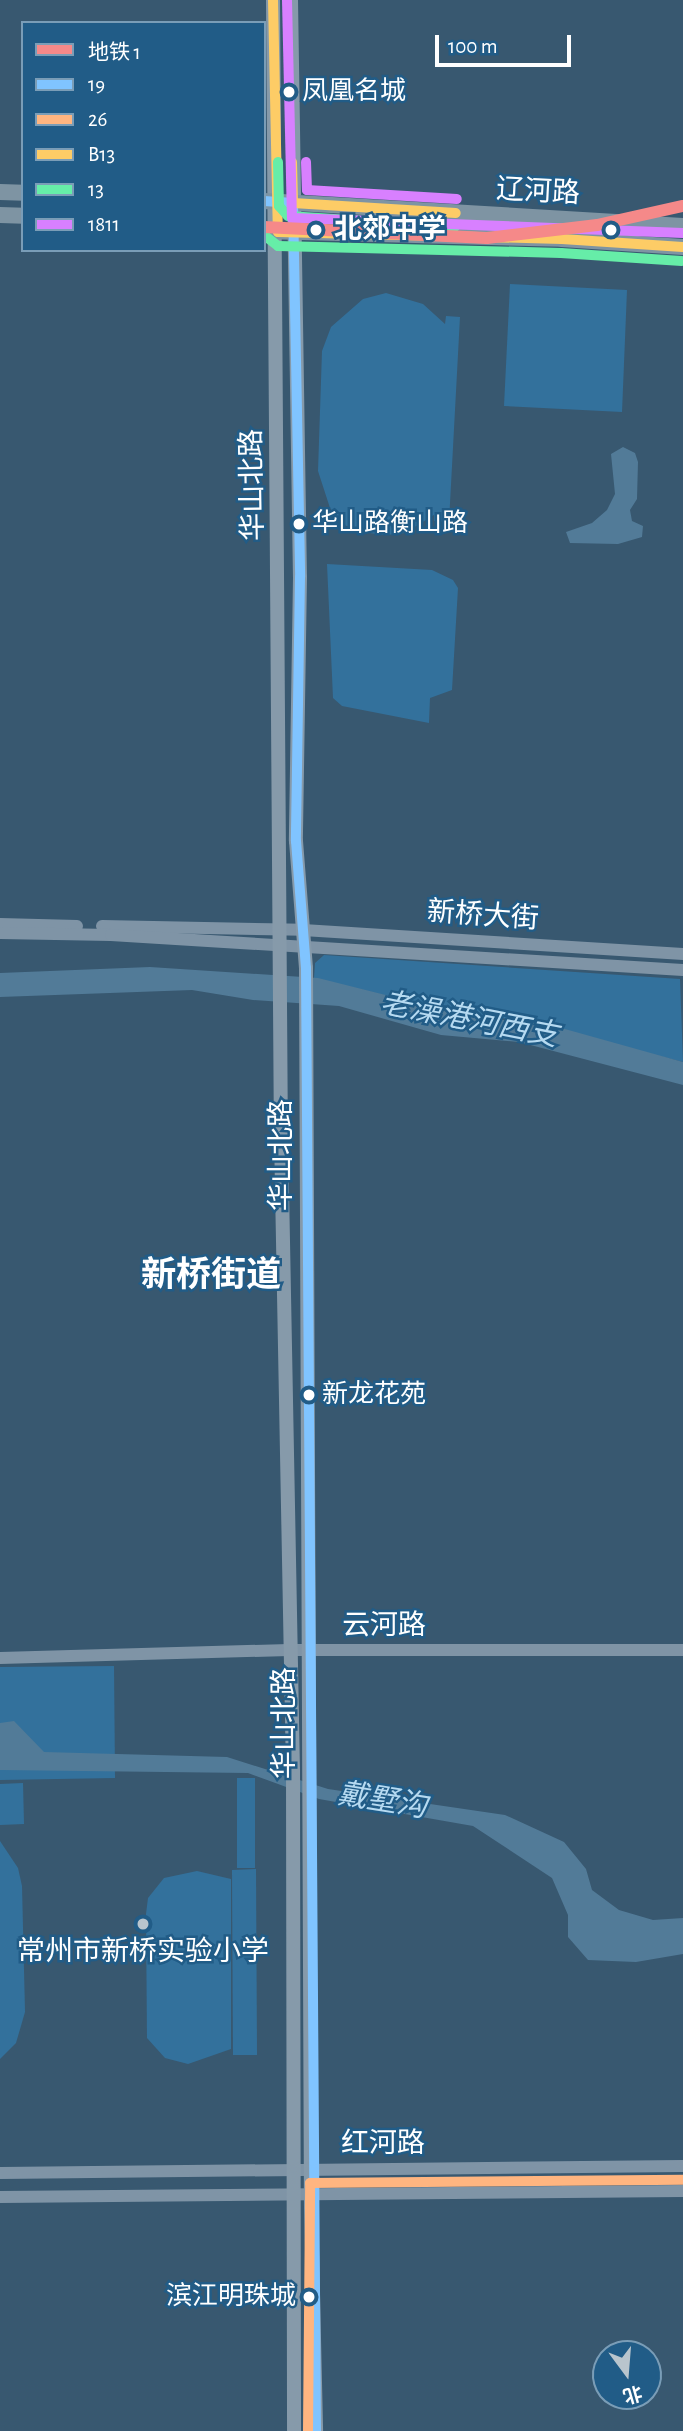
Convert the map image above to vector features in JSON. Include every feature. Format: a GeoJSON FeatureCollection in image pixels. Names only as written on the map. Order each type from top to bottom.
{"type":"FeatureCollection","features":[{"type":"Feature","properties":{"kind":"main road","name":"华山北路"},"geometry":{"type":"LineString","coordinates":[[273,0],[278,202],[279,930],[293,1770],[296,2169],[294,2431]]}},
{"type":"Feature","properties":{"kind":"main road","name":"华山北路"},"geometry":{"type":"LineString","coordinates":[[278,202],[291,0]]}},
{"type":"Feature","properties":{"kind":"main road"},"geometry":{"type":"LineString","coordinates":[[0,192],[21,193]]}},
{"type":"Feature","properties":{"kind":"main road","name":"辽河路"},"geometry":{"type":"LineString","coordinates":[[278,202],[683,226]]}},
{"type":"Feature","properties":{"kind":"main road"},"geometry":{"type":"LineString","coordinates":[[0,215],[21,216]]}},
{"type":"Feature","properties":{"kind":"main road","name":"华山北路"},"geometry":{"type":"LineString","coordinates":[[278,232],[300,577],[296,841],[306,968],[304,1014],[312,2193],[316,2431]]}},
{"type":"Feature","properties":{"kind":"main road","name":"辽河路"},"geometry":{"type":"LineString","coordinates":[[278,232],[562,239],[683,247]]}},
{"type":"Feature","properties":{"kind":"street","name":"新桥大街"},"geometry":{"type":"LineString","coordinates":[[0,924],[303,930],[683,954]]}},
{"type":"Feature","properties":{"kind":"street","name":"新桥大街"},"geometry":{"type":"LineString","coordinates":[[0,933],[111,935],[683,971]]}},
{"type":"Feature","properties":{"kind":"street","name":"云河路"},"geometry":{"type":"LineString","coordinates":[[0,1658],[289,1650],[683,1650]]}},
{"type":"Feature","properties":{"kind":"street","name":"红河路"},"geometry":{"type":"LineString","coordinates":[[0,2173],[683,2166]]}},
{"type":"Feature","properties":{"kind":"street","name":"红河路"},"geometry":{"type":"LineString","coordinates":[[0,2197],[683,2191]]}},
{"type":"Feature","properties":{"kind":"shaded area"},"geometry":{"type":"Polygon","coordinates":[[[510,284],[627,290],[622,412],[504,406],[510,284]]]}},
{"type":"Feature","properties":{"kind":"shaded area"},"geometry":{"type":"Polygon","coordinates":[[[386,293],[423,304],[445,324],[446,316],[460,317],[449,522],[434,521],[434,515],[405,533],[386,535],[361,532],[342,524],[330,508],[318,471],[322,351],[331,327],[363,299],[386,293]]]}},
{"type":"Feature","properties":{"kind":"shaded area"},"geometry":{"type":"Polygon","coordinates":[[[327,564],[432,570],[453,580],[458,588],[452,690],[430,698],[429,723],[342,706],[333,698],[327,564]]]}},
{"type":"Feature","properties":{"kind":"shaded area"},"geometry":{"type":"Polygon","coordinates":[[[324,955],[680,979],[683,1062],[514,1019],[473,1017],[314,978],[315,963],[324,955]]]}},
{"type":"Feature","properties":{"kind":"shaded area"},"geometry":{"type":"Polygon","coordinates":[[[114,1666],[115,1778],[0,1780],[0,1667],[114,1666]]]}},
{"type":"Feature","properties":{"kind":"shaded area"},"geometry":{"type":"Polygon","coordinates":[[[237,1778],[255,1778],[255,1868],[237,1868],[237,1778]]]}},
{"type":"Feature","properties":{"kind":"shaded area"},"geometry":{"type":"Polygon","coordinates":[[[23,1783],[24,1824],[0,1825],[0,1784],[23,1783]]]}},
{"type":"Feature","properties":{"kind":"shaded area"},"geometry":{"type":"Polygon","coordinates":[[[0,1841],[18,1868],[22,1886],[25,2012],[16,2043],[0,2059],[0,1841]]]}},
{"type":"Feature","properties":{"kind":"shaded area"},"geometry":{"type":"Polygon","coordinates":[[[256,1869],[257,2055],[233,2055],[232,1870],[256,1869]]]}},
{"type":"Feature","properties":{"kind":"shaded area"},"geometry":{"type":"Polygon","coordinates":[[[197,1871],[231,1879],[231,2049],[188,2064],[165,2058],[147,2038],[146,1914],[148,1898],[164,1878],[197,1871]]]}},
{"type":"Feature","properties":{"kind":"water"},"geometry":{"type":"Polygon","coordinates":[[[623,447],[635,453],[638,462],[637,499],[630,510],[632,521],[643,526],[642,537],[618,544],[570,543],[566,532],[592,523],[607,510],[615,494],[611,454],[623,447]]]}},
{"type":"Feature","properties":{"kind":"water","name":"老澡港河西支"},"geometry":{"type":"Polygon","coordinates":[[[150,967],[318,978],[473,1017],[547,1024],[683,1062],[683,1085],[519,1042],[441,1035],[339,1006],[253,1000],[192,990],[0,997],[0,973],[150,967]]]}},
{"type":"Feature","properties":{"kind":"water","name":"戴墅沟"},"geometry":{"type":"Polygon","coordinates":[[[14,1721],[44,1752],[227,1757],[328,1789],[505,1815],[564,1842],[586,1869],[592,1890],[619,1910],[653,1920],[683,1918],[683,1954],[636,1962],[588,1960],[568,1937],[568,1915],[552,1878],[473,1826],[319,1799],[248,1773],[0,1770],[0,1723],[14,1721]]]}},
{"type":"Feature","properties":{"kind":"metro line","name":"1"},"geometry":{"type":"LineString","coordinates":[[266,227],[487,238],[597,225],[683,206]]}},
{"type":"Feature","properties":{"kind":"transit line","name":"B13"},"geometry":{"type":"LineString","coordinates":[[273,0],[278,232],[562,239],[683,247]]}},
{"type":"Feature","properties":{"kind":"transit line","name":"1811"},"geometry":{"type":"LineString","coordinates":[[287,0],[292,218],[683,233]]}},
{"type":"Feature","properties":{"kind":"transit line","name":"13"},"geometry":{"type":"LineString","coordinates":[[278,162],[279,206],[288,216],[455,227]]}},
{"type":"Feature","properties":{"kind":"transit line","name":"B13"},"geometry":{"type":"LineString","coordinates":[[292,162],[293,203],[456,213]]}},
{"type":"Feature","properties":{"kind":"transit line","name":"1811"},"geometry":{"type":"LineString","coordinates":[[306,162],[307,190],[457,199]]}},
{"type":"Feature","properties":{"kind":"transit line","name":"19"},"geometry":{"type":"LineString","coordinates":[[266,201],[293,203],[300,577],[296,841],[306,968],[316,2431]]}},
{"type":"Feature","properties":{"kind":"transit line","name":"13"},"geometry":{"type":"LineString","coordinates":[[266,237],[278,246],[561,253],[682,261]]}},
{"type":"Feature","properties":{"kind":"transit line","name":"26"},"geometry":{"type":"LineString","coordinates":[[308,2431],[310,2183],[683,2180]]}},
{"type":"Feature","properties":{"kind":"place","name":"凤凰名城"},"geometry":{"type":"Point","coordinates":[289,92]}},
{"type":"Feature","properties":{"kind":"place","name":"北郊中学"},"geometry":{"type":"Point","coordinates":[316,230]}},
{"type":"Feature","properties":{"kind":"place","name":"华山路衡山路"},"geometry":{"type":"Point","coordinates":[299,524]}},
{"type":"Feature","properties":{"kind":"place","name":"新龙花苑"},"geometry":{"type":"Point","coordinates":[309,1395]}},
{"type":"Feature","properties":{"kind":"place","name":"常州市新桥实验小学"},"geometry":{"type":"Point","coordinates":[143,1924]}},
{"type":"Feature","properties":{"kind":"place","name":"滨江明珠城"},"geometry":{"type":"Point","coordinates":[309,2297]}},
{"type":"Feature","properties":{"kind":"district","name":"新桥街道"},"geometry":{"type":"Point","coordinates":[211,1276]}}]}
